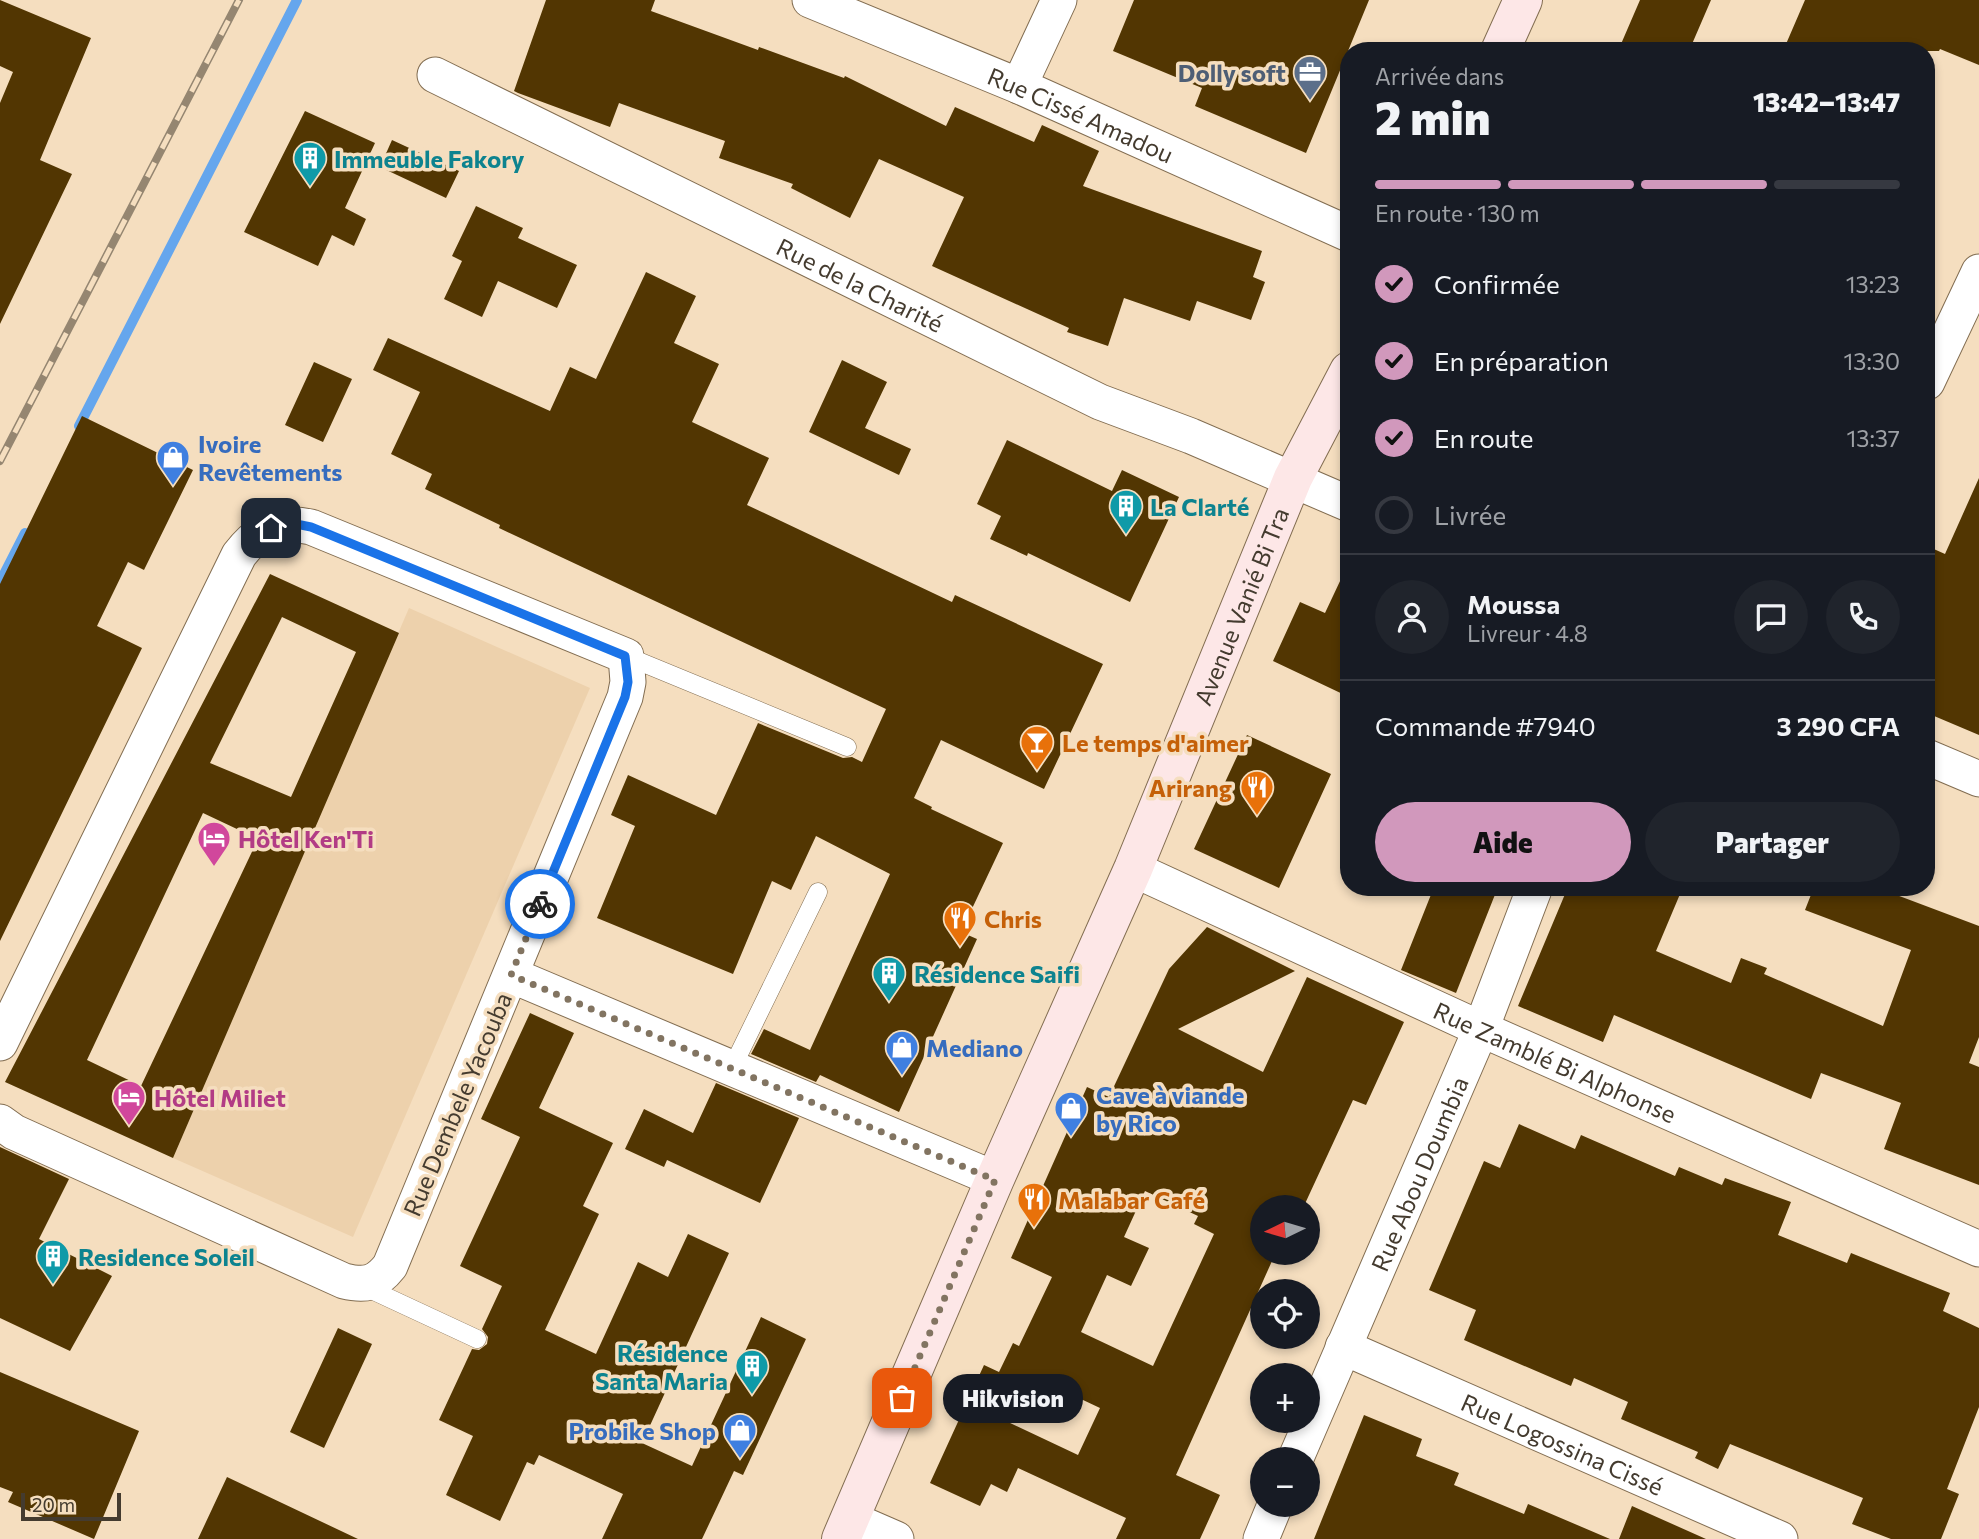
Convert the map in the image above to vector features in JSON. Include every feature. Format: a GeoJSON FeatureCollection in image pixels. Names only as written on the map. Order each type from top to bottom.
{"type":"FeatureCollection","features":[{"type":"Feature","properties":{"kind":"street","name":"Rue Cissé Amadou"},"geometry":{"type":"LineString","coordinates":[[810,0],[1019,86],[1340,230]]}},
{"type":"Feature","properties":{"kind":"street"},"geometry":{"type":"LineString","coordinates":[[1019,86],[1059,0]]}},
{"type":"Feature","properties":{"kind":"street"},"geometry":{"type":"LineString","coordinates":[[1504,42],[1523,0]]}},
{"type":"Feature","properties":{"kind":"street","name":"Rue de la Charité"},"geometry":{"type":"LineString","coordinates":[[435,75],[1100,402],[1293,478],[1340,500]]}},
{"type":"Feature","properties":{"kind":"street"},"geometry":{"type":"LineString","coordinates":[[1935,365],[1979,272]]}},
{"type":"Feature","properties":{"kind":"street","name":"Avenue Vanié Bi Tra"},"geometry":{"type":"LineString","coordinates":[[845,1529],[1133,869],[1293,478],[1340,388]]}},
{"type":"Feature","properties":{"kind":"street"},"geometry":{"type":"LineString","coordinates":[[0,1043],[239,555],[250,539],[271,528],[291,523],[311,527],[625,656]]}},
{"type":"Feature","properties":{"kind":"street","name":"Rue Dembele Yacouba"},"geometry":{"type":"LineString","coordinates":[[360,1284],[372,1283],[390,1266],[625,697],[628,682],[625,656]]}},
{"type":"Feature","properties":{"kind":"street"},"geometry":{"type":"LineString","coordinates":[[1935,760],[1979,779]]}},
{"type":"Feature","properties":{"kind":"street","name":"Rue Zamblé Bi Alphonse"},"geometry":{"type":"LineString","coordinates":[[1133,869],[1481,1029],[1979,1249]]}},
{"type":"Feature","properties":{"kind":"street","name":"Rue Abou Doumbia"},"geometry":{"type":"LineString","coordinates":[[1301,1447],[1481,1029],[1532,896]]}},
{"type":"Feature","properties":{"kind":"street"},"geometry":{"type":"LineString","coordinates":[[511,975],[995,1180]]}},
{"type":"Feature","properties":{"kind":"street"},"geometry":{"type":"LineString","coordinates":[[0,1122],[14,1132],[268,1247],[344,1281],[360,1284]]}},
{"type":"Feature","properties":{"kind":"street","name":"Rue Logossina Cissé"},"geometry":{"type":"LineString","coordinates":[[1343,1347],[1780,1539]]}},
{"type":"Feature","properties":{"kind":"street"},"geometry":{"type":"LineString","coordinates":[[1261,1539],[1270,1517]]}},
{"type":"Feature","properties":{"kind":"street"},"geometry":{"type":"LineString","coordinates":[[845,1529],[896,1539]]}},
{"type":"Feature","properties":{"kind":"lane"},"geometry":{"type":"LineString","coordinates":[[625,656],[847,747]]}},
{"type":"Feature","properties":{"kind":"lane"},"geometry":{"type":"LineString","coordinates":[[732,1068],[818,892]]}},
{"type":"Feature","properties":{"kind":"lane"},"geometry":{"type":"LineString","coordinates":[[360,1284],[477,1339]]}},
{"type":"Feature","properties":{"kind":"shaded area"},"geometry":{"type":"Polygon","coordinates":[[[409,608],[590,688],[353,1237],[173,1158],[409,608]]]}},
{"type":"Feature","properties":{"kind":"building"},"geometry":{"type":"Polygon","coordinates":[[[0,0],[91,38],[40,160],[72,174],[0,324],[0,103],[13,72],[0,66],[0,0]]]}},
{"type":"Feature","properties":{"kind":"building"},"geometry":{"type":"Polygon","coordinates":[[[546,0],[655,0],[651,11],[758,50],[759,47],[844,78],[845,76],[946,126],[955,107],[1034,142],[1042,125],[1099,151],[1083,186],[1262,251],[1253,277],[1265,282],[1251,320],[1197,301],[1190,321],[1124,298],[1108,346],[1067,332],[1069,328],[932,266],[964,197],[879,159],[850,218],[791,188],[793,184],[719,158],[725,141],[619,103],[610,127],[518,93],[514,91],[546,0]]]}},
{"type":"Feature","properties":{"kind":"building"},"geometry":{"type":"Polygon","coordinates":[[[1134,0],[1369,0],[1352,42],[1340,42],[1340,70],[1306,153],[1195,106],[1202,88],[1113,51],[1134,0]]]}},
{"type":"Feature","properties":{"kind":"building"},"geometry":{"type":"Polygon","coordinates":[[[1640,0],[1711,0],[1693,42],[1622,42],[1640,0]]]}},
{"type":"Feature","properties":{"kind":"building"},"geometry":{"type":"Polygon","coordinates":[[[1805,0],[1979,0],[1979,65],[1940,49],[1935,51],[1935,42],[1787,42],[1805,0]]]}},
{"type":"Feature","properties":{"kind":"building","name":"Immeuble Fakory"},"geometry":{"type":"Polygon","coordinates":[[[305,111],[375,143],[345,208],[366,219],[354,246],[332,235],[318,266],[244,232],[305,111]]]}},
{"type":"Feature","properties":{"kind":"building"},"geometry":{"type":"Polygon","coordinates":[[[392,140],[459,171],[446,198],[380,167],[392,140]]]}},
{"type":"Feature","properties":{"kind":"building"},"geometry":{"type":"Polygon","coordinates":[[[476,206],[523,228],[518,238],[577,265],[557,308],[498,281],[482,317],[444,299],[462,261],[452,256],[476,206]]]}},
{"type":"Feature","properties":{"kind":"building"},"geometry":{"type":"Polygon","coordinates":[[[646,272],[696,296],[674,343],[719,364],[692,422],[769,458],[747,505],[952,602],[955,595],[1103,664],[1044,789],[941,740],[914,798],[932,807],[931,809],[1003,843],[961,932],[977,939],[899,1112],[820,1075],[816,1082],[751,1054],[764,1029],[810,1050],[890,874],[816,836],[791,890],[772,881],[733,974],[597,918],[635,826],[611,815],[628,775],[716,815],[758,723],[843,758],[852,757],[862,762],[886,709],[499,528],[500,525],[425,489],[432,474],[391,454],[420,392],[373,370],[388,338],[550,411],[570,367],[596,379],[646,272]]]}},
{"type":"Feature","properties":{"kind":"building"},"geometry":{"type":"Polygon","coordinates":[[[842,360],[887,382],[865,428],[911,449],[899,475],[809,432],[842,360]]]}},
{"type":"Feature","properties":{"kind":"building"},"geometry":{"type":"Polygon","coordinates":[[[314,362],[352,379],[323,442],[285,425],[314,362]]]}},
{"type":"Feature","properties":{"kind":"building"},"geometry":{"type":"Polygon","coordinates":[[[82,416],[193,470],[144,570],[128,562],[97,626],[142,648],[0,941],[0,584],[82,416]]]}},
{"type":"Feature","properties":{"kind":"building"},"geometry":{"type":"Polygon","coordinates":[[[1007,440],[1112,491],[1122,470],[1179,497],[1130,602],[1028,553],[1027,556],[990,539],[1001,516],[977,504],[1007,440]]]}},
{"type":"Feature","properties":{"kind":"building"},"geometry":{"type":"Polygon","coordinates":[[[1979,478],[1979,735],[1935,716],[1935,550],[1945,554],[1979,478]]]}},
{"type":"Feature","properties":{"kind":"building"},"geometry":{"type":"Polygon","coordinates":[[[270,574],[399,633],[173,1158],[5,1082],[270,574]],[[282,617],[210,763],[291,797],[356,652],[282,617]],[[203,813],[87,1060],[141,1086],[258,839],[203,813]]]}},
{"type":"Feature","properties":{"kind":"building"},"geometry":{"type":"Polygon","coordinates":[[[1340,581],[1340,693],[1273,661],[1300,602],[1325,613],[1340,581]]]}},
{"type":"Feature","properties":{"kind":"building"},"geometry":{"type":"Polygon","coordinates":[[[1247,735],[1331,774],[1279,888],[1194,849],[1247,735]]]}},
{"type":"Feature","properties":{"kind":"building"},"geometry":{"type":"Polygon","coordinates":[[[1430,896],[1494,896],[1456,993],[1401,970],[1430,896]]]}},
{"type":"Feature","properties":{"kind":"building"},"geometry":{"type":"Polygon","coordinates":[[[1564,896],[1679,896],[1656,951],[1731,983],[1741,958],[1767,968],[1764,974],[1883,1026],[1911,950],[1805,910],[1810,896],[1899,896],[1979,926],[1979,1037],[1969,1063],[1979,1067],[1979,1185],[1884,1149],[1901,1103],[1821,1073],[1811,1099],[1614,1015],[1603,1042],[1518,1006],[1564,896]]]}},
{"type":"Feature","properties":{"kind":"building"},"geometry":{"type":"Polygon","coordinates":[[[1207,927],[1295,971],[1178,1029],[1263,1072],[1307,977],[1404,1022],[1366,1105],[1353,1100],[1309,1195],[1250,1195],[1250,1265],[1270,1265],[1264,1279],[1250,1279],[1250,1310],[1176,1475],[1220,1495],[1200,1539],[1116,1539],[1126,1518],[1018,1468],[1007,1492],[991,1484],[980,1506],[930,1483],[984,1365],[999,1372],[1013,1343],[1019,1346],[1052,1277],[1011,1258],[1087,1087],[1109,1097],[1169,969],[1207,927]],[[1145,1191],[1124,1237],[1149,1248],[1131,1286],[1107,1275],[1081,1332],[1153,1366],[1214,1234],[1194,1224],[1198,1216],[1145,1191]],[[1030,1375],[1008,1422],[1078,1455],[1100,1408],[1030,1375]]]}},
{"type":"Feature","properties":{"kind":"building"},"geometry":{"type":"Polygon","coordinates":[[[530,1013],[574,1033],[539,1108],[613,1143],[583,1206],[599,1214],[545,1330],[596,1354],[638,1262],[668,1277],[688,1234],[729,1253],[642,1443],[692,1466],[761,1317],[806,1339],[743,1475],[734,1471],[702,1539],[602,1539],[623,1494],[539,1455],[534,1465],[527,1462],[500,1521],[446,1495],[473,1436],[439,1420],[472,1349],[479,1350],[487,1344],[488,1337],[482,1329],[502,1286],[460,1266],[520,1137],[481,1119],[530,1013]]]}},
{"type":"Feature","properties":{"kind":"building"},"geometry":{"type":"Polygon","coordinates":[[[716,1083],[799,1118],[760,1203],[667,1160],[664,1167],[625,1149],[644,1109],[693,1133],[716,1083]]]}},
{"type":"Feature","properties":{"kind":"building"},"geometry":{"type":"Polygon","coordinates":[[[1519,1124],[1575,1149],[1581,1135],[1675,1176],[1679,1167],[1722,1185],[1725,1178],[1791,1202],[1778,1235],[1847,1263],[1851,1253],[1950,1293],[1943,1311],[1979,1328],[1979,1407],[1947,1489],[1959,1494],[1941,1539],[1891,1539],[1852,1524],[1863,1498],[1730,1444],[1718,1469],[1695,1458],[1698,1452],[1621,1419],[1628,1402],[1574,1378],[1571,1386],[1464,1340],[1476,1310],[1429,1290],[1484,1161],[1500,1168],[1519,1124]]]}},
{"type":"Feature","properties":{"kind":"building","name":"Residence Soleil"},"geometry":{"type":"Polygon","coordinates":[[[0,1147],[69,1179],[39,1239],[112,1276],[70,1351],[0,1318],[0,1147]]]}},
{"type":"Feature","properties":{"kind":"building"},"geometry":{"type":"Polygon","coordinates":[[[338,1328],[372,1344],[324,1448],[290,1432],[338,1328]]]}},
{"type":"Feature","properties":{"kind":"building"},"geometry":{"type":"Polygon","coordinates":[[[0,1372],[139,1431],[94,1539],[8,1502],[13,1492],[0,1487],[0,1372]]]}},
{"type":"Feature","properties":{"kind":"building"},"geometry":{"type":"Polygon","coordinates":[[[1364,1415],[1422,1439],[1416,1456],[1459,1473],[1454,1485],[1524,1514],[1528,1504],[1610,1539],[1314,1539],[1364,1415]]]}},
{"type":"Feature","properties":{"kind":"building"},"geometry":{"type":"Polygon","coordinates":[[[227,1477],[358,1539],[198,1539],[227,1477]]]}},
{"type":"Feature","properties":{"kind":"building"},"geometry":{"type":"Polygon","coordinates":[[[1632,1506],[1706,1539],[1619,1539],[1632,1506]]]}},
{"type":"Feature","properties":{"kind":"waterway"},"geometry":{"type":"LineString","coordinates":[[79,426],[297,0]]}},
{"type":"Feature","properties":{"kind":"waterway"},"geometry":{"type":"LineString","coordinates":[[0,582],[25,533]]}},
{"type":"Feature","properties":{"kind":"railway"},"geometry":{"type":"LineString","coordinates":[[0,461],[239,0]]}},
{"type":"Feature","properties":{"kind":"way so far"},"geometry":{"type":"LineString","coordinates":[[540,904],[511,975],[995,1180],[902,1398]]}},
{"type":"Feature","properties":{"kind":"place","name":"Dolly soft"},"geometry":{"type":"Point","coordinates":[1310,102]}},
{"type":"Feature","properties":{"kind":"place","name":"Immeuble Fakory"},"geometry":{"type":"Point","coordinates":[310,188]}},
{"type":"Feature","properties":{"kind":"place","name":"Ivoire Revêtements"},"geometry":{"type":"Point","coordinates":[173,487]}},
{"type":"Feature","properties":{"kind":"place","name":"La Clarté"},"geometry":{"type":"Point","coordinates":[1126,536]}},
{"type":"Feature","properties":{"kind":"place","name":"Le temps d'aimer"},"geometry":{"type":"Point","coordinates":[1037,772]}},
{"type":"Feature","properties":{"kind":"place","name":"Arirang"},"geometry":{"type":"Point","coordinates":[1257,817]}},
{"type":"Feature","properties":{"kind":"place","name":"Hôtel Ken'Ti"},"geometry":{"type":"Point","coordinates":[214,868]}},
{"type":"Feature","properties":{"kind":"place","name":"Chris"},"geometry":{"type":"Point","coordinates":[960,948]}},
{"type":"Feature","properties":{"kind":"place","name":"Résidence Saifi"},"geometry":{"type":"Point","coordinates":[889,1003]}},
{"type":"Feature","properties":{"kind":"place","name":"Mediano"},"geometry":{"type":"Point","coordinates":[902,1077]}},
{"type":"Feature","properties":{"kind":"place","name":"Hôtel Miliet"},"geometry":{"type":"Point","coordinates":[129,1127]}},
{"type":"Feature","properties":{"kind":"place","name":"Cave à viande by Rico"},"geometry":{"type":"Point","coordinates":[1071,1138]}},
{"type":"Feature","properties":{"kind":"place","name":"Malabar Café"},"geometry":{"type":"Point","coordinates":[1034,1229]}},
{"type":"Feature","properties":{"kind":"place","name":"Residence Soleil"},"geometry":{"type":"Point","coordinates":[53,1286]}},
{"type":"Feature","properties":{"kind":"place","name":"Résidence Santa Maria"},"geometry":{"type":"Point","coordinates":[752,1396]}},
{"type":"Feature","properties":{"kind":"place","name":"Hikvision"},"geometry":{"type":"Point","coordinates":[902,1398]}},
{"type":"Feature","properties":{"kind":"place","name":"Probike Shop"},"geometry":{"type":"Point","coordinates":[740,1460]}},
{"type":"Feature","properties":{"kind":"route"},"geometry":{"type":"LineString","coordinates":[[271,528],[291,523],[311,527],[625,656],[628,682],[625,697],[540,904]]}}]}
